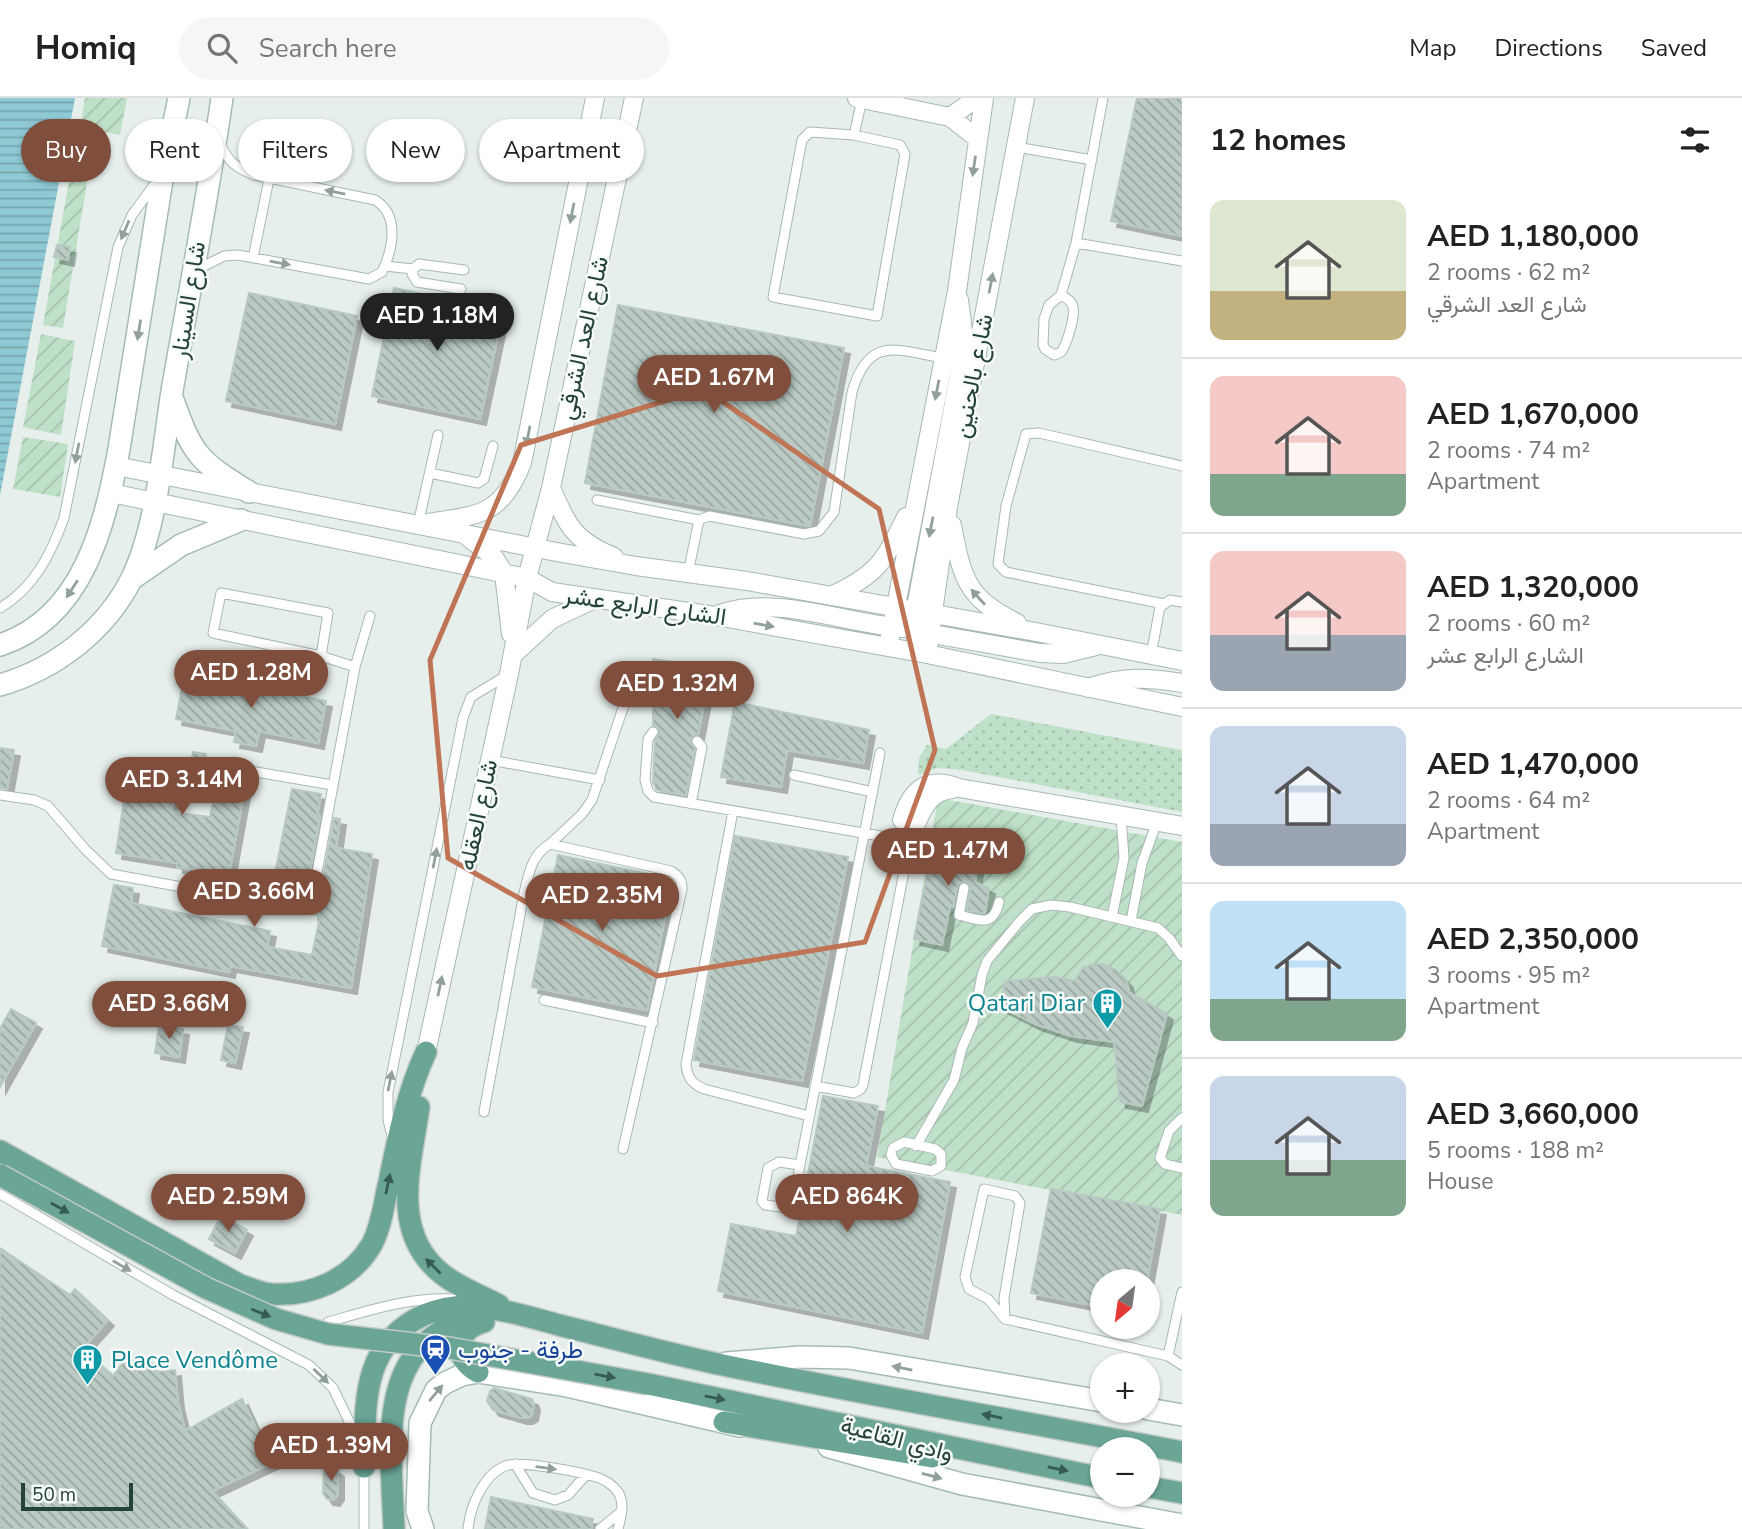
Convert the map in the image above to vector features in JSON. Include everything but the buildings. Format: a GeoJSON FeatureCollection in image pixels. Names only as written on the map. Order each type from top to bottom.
{"type":"FeatureCollection","features":[{"type":"Feature","properties":{"kind":"main road"},"geometry":{"type":"LineString","coordinates":[[0,1151],[240,1285],[269,1294],[301,1294],[328,1285],[353,1268],[372,1244],[382,1216],[411,1090],[426,1052]]}},
{"type":"Feature","properties":{"kind":"main road"},"geometry":{"type":"LineString","coordinates":[[426,1052],[407,1198],[409,1227],[421,1254],[442,1275],[513,1313]]}},
{"type":"Feature","properties":{"kind":"main road","name":"وادي القاعية"},"geometry":{"type":"LineString","coordinates":[[0,1175],[206,1288],[275,1319],[328,1334],[449,1348],[648,1384],[1090,1476]]}},
{"type":"Feature","properties":{"kind":"main road"},"geometry":{"type":"LineString","coordinates":[[364,1467],[366,1397],[370,1376],[391,1339],[413,1321],[440,1310],[469,1307],[513,1313]]}},
{"type":"Feature","properties":{"kind":"main road"},"geometry":{"type":"LineString","coordinates":[[478,1372],[469,1367],[463,1358],[460,1348],[462,1338],[468,1329],[477,1324],[513,1313]]}},
{"type":"Feature","properties":{"kind":"main road"},"geometry":{"type":"LineString","coordinates":[[394,1529],[391,1423],[397,1387],[405,1366],[419,1348],[452,1325],[471,1318],[513,1313]]}},
{"type":"Feature","properties":{"kind":"main road","name":"وادي القاعية"},"geometry":{"type":"LineString","coordinates":[[513,1313],[717,1364],[1182,1452]]}},
{"type":"Feature","properties":{"kind":"main road"},"geometry":{"type":"LineString","coordinates":[[724,1422],[978,1465],[1024,1462]]}},
{"type":"Feature","properties":{"kind":"main road"},"geometry":{"type":"LineString","coordinates":[[1160,1489],[1182,1493]]}},
{"type":"Feature","properties":{"kind":"street","name":"شارع السينار"},"geometry":{"type":"LineString","coordinates":[[175,119],[179,98]]}},
{"type":"Feature","properties":{"kind":"street","name":"شارع السينار"},"geometry":{"type":"LineString","coordinates":[[219,119],[222,98]]}},
{"type":"Feature","properties":{"kind":"street","name":"شارع العد الشرقي"},"geometry":{"type":"LineString","coordinates":[[418,524],[482,513],[496,505],[514,483],[522,463],[595,98]]}},
{"type":"Feature","properties":{"kind":"street","name":"شارع العد الشرقي"},"geometry":{"type":"LineString","coordinates":[[527,578],[551,488],[634,98]]}},
{"type":"Feature","properties":{"kind":"street"},"geometry":{"type":"LineString","coordinates":[[950,117],[977,98]]}},
{"type":"Feature","properties":{"kind":"street","name":"شارع بالحنين"},"geometry":{"type":"LineString","coordinates":[[888,647],[957,291],[984,98]]}},
{"type":"Feature","properties":{"kind":"street","name":"شارع بالحنين"},"geometry":{"type":"LineString","coordinates":[[933,615],[948,507],[1025,98]]}},
{"type":"Feature","properties":{"kind":"street"},"geometry":{"type":"LineString","coordinates":[[859,99],[950,117],[978,139]]}},
{"type":"Feature","properties":{"kind":"street","name":"شارع السينار"},"geometry":{"type":"LineString","coordinates":[[0,645],[45,620],[62,604],[97,541],[116,466],[162,182]]}},
{"type":"Feature","properties":{"kind":"street","name":"شارع السينار"},"geometry":{"type":"LineString","coordinates":[[131,579],[146,542],[154,502],[208,182]]}},
{"type":"Feature","properties":{"kind":"street"},"geometry":{"type":"LineString","coordinates":[[927,654],[917,643],[918,626],[964,339],[957,291]]}},
{"type":"Feature","properties":{"kind":"street"},"geometry":{"type":"LineString","coordinates":[[172,395],[184,433],[197,455],[218,473],[249,492]]}},
{"type":"Feature","properties":{"kind":"street","name":"الشارع الرابع عشر"},"geometry":{"type":"LineString","coordinates":[[116,466],[636,566],[896,607],[918,626],[933,615],[1182,661]]}},
{"type":"Feature","properties":{"kind":"street"},"geometry":{"type":"LineString","coordinates":[[551,488],[568,526],[575,534],[604,552],[636,566]]}},
{"type":"Feature","properties":{"kind":"street","name":"الشارع الرابع عشر"},"geometry":{"type":"LineString","coordinates":[[111,493],[527,578],[552,592],[716,616],[927,654],[1181,708]]}},
{"type":"Feature","properties":{"kind":"street"},"geometry":{"type":"LineString","coordinates":[[831,596],[858,583],[882,563],[915,498]]}},
{"type":"Feature","properties":{"kind":"street"},"geometry":{"type":"LineString","coordinates":[[948,507],[960,563],[971,591],[996,613],[1036,632]]}},
{"type":"Feature","properties":{"kind":"street"},"geometry":{"type":"LineString","coordinates":[[0,685],[24,677],[76,646],[99,626],[131,579],[181,545],[241,520]]}},
{"type":"Feature","properties":{"kind":"street"},"geometry":{"type":"LineString","coordinates":[[423,557],[493,556],[540,525]]}},
{"type":"Feature","properties":{"kind":"street"},"geometry":{"type":"LineString","coordinates":[[465,535],[493,556],[504,573],[513,655]]}},
{"type":"Feature","properties":{"kind":"street","name":"شارع العقله"},"geometry":{"type":"LineString","coordinates":[[426,1052],[509,674],[527,578]]}},
{"type":"Feature","properties":{"kind":"street"},"geometry":{"type":"LineString","coordinates":[[513,655],[552,619],[594,599]]}},
{"type":"Feature","properties":{"kind":"street"},"geometry":{"type":"LineString","coordinates":[[716,616],[743,608],[770,607],[892,628],[918,626],[1040,653],[1063,654],[1102,645]]}},
{"type":"Feature","properties":{"kind":"street"},"geometry":{"type":"LineString","coordinates":[[888,647],[900,635],[918,626]]}},
{"type":"Feature","properties":{"kind":"street"},"geometry":{"type":"LineString","coordinates":[[1085,689],[1130,677],[1182,683]]}},
{"type":"Feature","properties":{"kind":"street"},"geometry":{"type":"LineString","coordinates":[[910,821],[910,798],[921,787],[933,783],[947,783],[959,788],[1182,826]]}},
{"type":"Feature","properties":{"kind":"street","name":"وادي القاعية"},"geometry":{"type":"LineString","coordinates":[[717,1364],[800,1357],[849,1358],[1090,1399]]}},
{"type":"Feature","properties":{"kind":"street"},"geometry":{"type":"LineString","coordinates":[[423,1529],[418,1511],[420,1423],[424,1411],[436,1390],[445,1383],[478,1372]]}},
{"type":"Feature","properties":{"kind":"street","name":"وادي القاعية"},"geometry":{"type":"LineString","coordinates":[[478,1372],[600,1394],[724,1422],[814,1443],[962,1484],[1182,1525]]}},
{"type":"Feature","properties":{"kind":"street"},"geometry":{"type":"LineString","coordinates":[[1160,1411],[1182,1415]]}},
{"type":"Feature","properties":{"kind":"lane"},"geometry":{"type":"LineString","coordinates":[[1061,295],[1071,303],[1073,310],[1067,342],[1061,352],[1054,355],[1043,345],[1044,319],[1049,304],[1061,295],[1076,243],[1103,98]]}},
{"type":"Feature","properties":{"kind":"lane"},"geometry":{"type":"LineString","coordinates":[[854,135],[859,99]]}},
{"type":"Feature","properties":{"kind":"lane"},"geometry":{"type":"LineString","coordinates":[[810,132],[854,135],[900,145],[905,154],[877,316],[773,297],[802,140],[810,132]]}},
{"type":"Feature","properties":{"kind":"lane"},"geometry":{"type":"LineString","coordinates":[[1016,148],[1092,160]]}},
{"type":"Feature","properties":{"kind":"lane"},"geometry":{"type":"LineString","coordinates":[[224,153],[238,168]]}},
{"type":"Feature","properties":{"kind":"lane"},"geometry":{"type":"LineString","coordinates":[[0,608],[24,590],[35,577],[59,534],[118,247],[132,215],[157,182]]}},
{"type":"Feature","properties":{"kind":"lane"},"geometry":{"type":"LineString","coordinates":[[253,258],[268,182]]}},
{"type":"Feature","properties":{"kind":"lane"},"geometry":{"type":"LineString","coordinates":[[192,273],[224,256],[253,258],[369,279],[376,277],[385,266],[392,227],[391,219],[382,204],[375,200],[284,182]]}},
{"type":"Feature","properties":{"kind":"lane"},"geometry":{"type":"LineString","coordinates":[[1076,243],[1182,261]]}},
{"type":"Feature","properties":{"kind":"lane"},"geometry":{"type":"LineString","coordinates":[[461,289],[417,282],[412,274],[419,264],[464,270]]}},
{"type":"Feature","properties":{"kind":"lane"},"geometry":{"type":"LineString","coordinates":[[385,266],[413,269]]}},
{"type":"Feature","properties":{"kind":"lane"},"geometry":{"type":"LineString","coordinates":[[597,500],[699,520],[709,516],[804,534],[819,531],[834,512],[852,392],[865,362],[875,353],[889,349],[943,358]]}},
{"type":"Feature","properties":{"kind":"lane"},"geometry":{"type":"LineString","coordinates":[[1164,604],[1006,572],[998,564],[1006,506],[1026,434],[1039,433],[1182,466]]}},
{"type":"Feature","properties":{"kind":"lane"},"geometry":{"type":"LineString","coordinates":[[418,524],[438,435]]}},
{"type":"Feature","properties":{"kind":"lane"},"geometry":{"type":"LineString","coordinates":[[430,473],[478,483],[484,479],[493,446]]}},
{"type":"Feature","properties":{"kind":"lane"},"geometry":{"type":"LineString","coordinates":[[688,573],[699,520]]}},
{"type":"Feature","properties":{"kind":"lane"},"geometry":{"type":"LineString","coordinates":[[321,656],[328,613],[220,593],[213,633],[321,656],[355,667]]}},
{"type":"Feature","properties":{"kind":"lane"},"geometry":{"type":"LineString","coordinates":[[1151,654],[1160,607],[1170,600],[1182,602]]}},
{"type":"Feature","properties":{"kind":"lane"},"geometry":{"type":"LineString","coordinates":[[0,795],[34,800],[48,806],[111,874],[292,907],[304,905],[313,894],[355,667],[370,616]]}},
{"type":"Feature","properties":{"kind":"lane"},"geometry":{"type":"LineString","coordinates":[[396,1148],[388,1120],[388,1092],[463,718],[471,697],[509,674]]}},
{"type":"Feature","properties":{"kind":"lane"},"geometry":{"type":"LineString","coordinates":[[484,1112],[532,862],[541,850],[582,814],[592,800],[625,702]]}},
{"type":"Feature","properties":{"kind":"lane"},"geometry":{"type":"LineString","coordinates":[[653,732],[648,739],[645,780],[648,790],[659,798],[897,841],[906,861]]}},
{"type":"Feature","properties":{"kind":"lane"},"geometry":{"type":"LineString","coordinates":[[691,804],[702,747],[696,741]]}},
{"type":"Feature","properties":{"kind":"lane"},"geometry":{"type":"LineString","coordinates":[[800,1165],[779,1162],[771,1165],[767,1172],[763,1203],[792,1207],[880,753]]}},
{"type":"Feature","properties":{"kind":"lane"},"geometry":{"type":"LineString","coordinates":[[490,760],[600,780]]}},
{"type":"Feature","properties":{"kind":"lane"},"geometry":{"type":"LineString","coordinates":[[221,766],[332,785]]}},
{"type":"Feature","properties":{"kind":"lane"},"geometry":{"type":"LineString","coordinates":[[794,775],[873,792]]}},
{"type":"Feature","properties":{"kind":"lane"},"geometry":{"type":"LineString","coordinates":[[733,811],[686,1064],[687,1072],[696,1086],[704,1089],[809,1116]]}},
{"type":"Feature","properties":{"kind":"lane"},"geometry":{"type":"LineString","coordinates":[[1112,917],[1124,858],[1121,816]]}},
{"type":"Feature","properties":{"kind":"lane"},"geometry":{"type":"LineString","coordinates":[[897,841],[910,821]]}},
{"type":"Feature","properties":{"kind":"lane"},"geometry":{"type":"LineString","coordinates":[[815,1086],[854,1093],[863,1085],[906,861],[910,821]]}},
{"type":"Feature","properties":{"kind":"lane"},"geometry":{"type":"LineString","coordinates":[[1131,921],[1142,863],[1157,822]]}},
{"type":"Feature","properties":{"kind":"lane"},"geometry":{"type":"LineString","coordinates":[[975,842],[988,847],[991,853],[1009,857]]}},
{"type":"Feature","properties":{"kind":"lane"},"geometry":{"type":"LineString","coordinates":[[550,844],[671,871],[682,881],[653,1023],[623,1149]]}},
{"type":"Feature","properties":{"kind":"lane"},"geometry":{"type":"LineString","coordinates":[[964,888],[960,915],[990,919],[996,914],[999,902]]}},
{"type":"Feature","properties":{"kind":"lane"},"geometry":{"type":"LineString","coordinates":[[916,1146],[954,1080],[962,1048],[973,1023],[987,961],[1032,909],[1051,905],[1158,928],[1182,956]]}},
{"type":"Feature","properties":{"kind":"lane"},"geometry":{"type":"LineString","coordinates":[[544,1000],[653,1023]]}},
{"type":"Feature","properties":{"kind":"lane"},"geometry":{"type":"LineString","coordinates":[[1181,1122],[1169,1131],[1160,1158],[1165,1164],[1182,1168]]}},
{"type":"Feature","properties":{"kind":"lane"},"geometry":{"type":"LineString","coordinates":[[904,1142],[916,1146],[935,1149],[941,1154],[941,1166],[932,1171],[895,1164],[892,1160],[893,1148],[904,1142]]}},
{"type":"Feature","properties":{"kind":"lane"},"geometry":{"type":"LineString","coordinates":[[1005,1319],[1004,1298],[1020,1203],[1015,1196],[984,1189],[965,1277],[969,1289],[988,1299],[1005,1319],[1169,1353],[1182,1365]]}},
{"type":"Feature","properties":{"kind":"lane"},"geometry":{"type":"LineString","coordinates":[[0,1194],[170,1294],[309,1365],[333,1388],[356,1434],[364,1467],[364,1529]]}},
{"type":"Feature","properties":{"kind":"lane"},"geometry":{"type":"LineString","coordinates":[[1169,1353],[1182,1292]]}},
{"type":"Feature","properties":{"kind":"lane"},"geometry":{"type":"LineString","coordinates":[[328,1322],[383,1306],[428,1299],[462,1300],[513,1313]]}},
{"type":"Feature","properties":{"kind":"lane"},"geometry":{"type":"LineString","coordinates":[[1169,1353],[1181,1348]]}},
{"type":"Feature","properties":{"kind":"lane"},"geometry":{"type":"LineString","coordinates":[[515,1464],[533,1493],[555,1500],[568,1495],[586,1475]]}},
{"type":"Feature","properties":{"kind":"lane"},"geometry":{"type":"LineString","coordinates":[[468,1529],[471,1512],[487,1482],[504,1466],[515,1464],[598,1477],[610,1483],[622,1500],[618,1529]]}},
{"type":"Feature","properties":{"kind":"lane"},"geometry":{"type":"LineString","coordinates":[[600,1529],[622,1511]]}},
{"type":"Feature","properties":{"kind":"highlighted area"},"geometry":{"type":"Polygon","coordinates":[[[704,389],[879,509],[935,750],[865,942],[657,976],[448,858],[430,660],[521,445],[704,389]]]}},
{"type":"Feature","properties":{"kind":"green space"},"geometry":{"type":"Polygon","coordinates":[[[85,98],[127,98],[120,135],[111,133],[111,119],[81,119],[85,98]]]}},
{"type":"Feature","properties":{"kind":"green space"},"geometry":{"type":"Polygon","coordinates":[[[69,182],[87,182],[63,328],[43,325],[69,182]]]}},
{"type":"Feature","properties":{"kind":"green space"},"geometry":{"type":"Polygon","coordinates":[[[41,334],[75,341],[61,435],[23,427],[41,334]]]}},
{"type":"Feature","properties":{"kind":"green space"},"geometry":{"type":"Polygon","coordinates":[[[23,437],[68,444],[60,497],[13,489],[23,437]]]}},
{"type":"Feature","properties":{"kind":"green space"},"geometry":{"type":"Polygon","coordinates":[[[991,714],[1182,750],[1182,812],[962,770],[937,768],[918,775],[919,758],[927,745],[946,749],[991,714]]]}},
{"type":"Feature","properties":{"kind":"green space"},"geometry":{"type":"Polygon","coordinates":[[[938,798],[1182,842],[1182,1215],[877,1157],[938,798]]]}},
{"type":"Feature","properties":{"kind":"water"},"geometry":{"type":"Polygon","coordinates":[[[0,98],[75,98],[71,119],[21,119],[21,182],[59,182],[0,495],[0,98]]]}},
{"type":"Feature","properties":{"kind":"place","name":"Qatari Diar"},"geometry":{"type":"Point","coordinates":[1108,1030]}},
{"type":"Feature","properties":{"kind":"place","name":"طرفة - جنوب"},"geometry":{"type":"Point","coordinates":[435,1377]}},
{"type":"Feature","properties":{"kind":"place","name":"Place Vendôme"},"geometry":{"type":"Point","coordinates":[88,1387]}}]}
